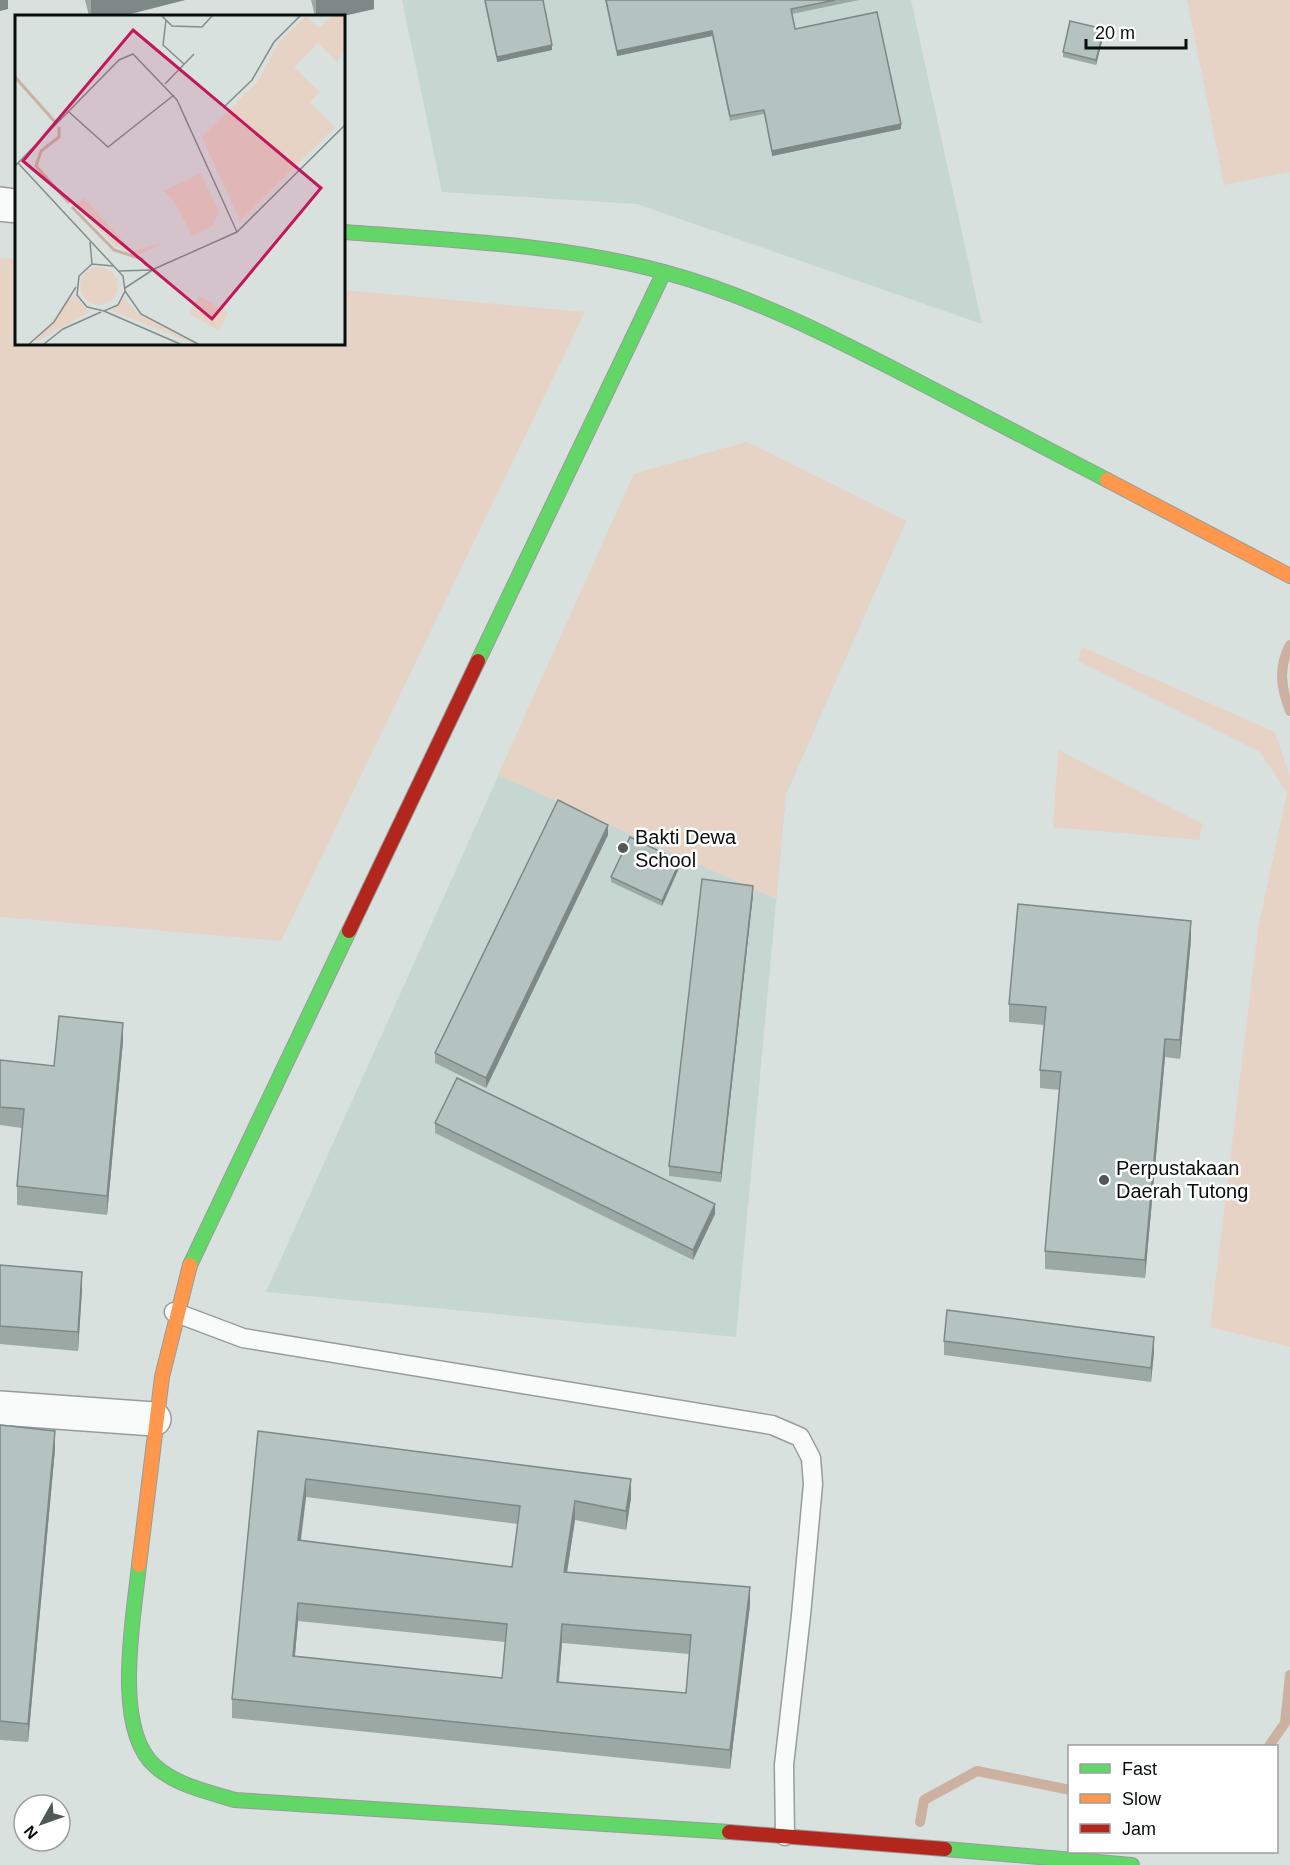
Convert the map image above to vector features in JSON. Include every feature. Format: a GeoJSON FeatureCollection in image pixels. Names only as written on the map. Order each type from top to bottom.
{"type":"FeatureCollection","features":[{"type":"Feature","properties":{"kind":"street"},"geometry":{"type":"LineString","coordinates":[[0,204],[15,206]]}},
{"type":"Feature","properties":{"kind":"street"},"geometry":{"type":"LineString","coordinates":[[345,232],[484,243],[589,256],[663,272],[727,292],[827,334],[1287,576]]}},
{"type":"Feature","properties":{"kind":"street"},"geometry":{"type":"LineString","coordinates":[[663,272],[190,1264],[174,1312],[154,1419],[132,1637],[132,1718],[140,1747],[159,1769],[198,1790],[235,1800],[785,1836],[1132,1865]]}},
{"type":"Feature","properties":{"kind":"street"},"geometry":{"type":"LineString","coordinates":[[0,1408],[154,1419]]}},
{"type":"Feature","properties":{"kind":"lane"},"geometry":{"type":"LineString","coordinates":[[174,1312],[243,1338],[772,1425],[800,1437],[811,1458],[813,1484],[784,1766],[785,1836]]}},
{"type":"Feature","properties":{"kind":"shaded area"},"geometry":{"type":"Polygon","coordinates":[[[402,0],[911,0],[982,324],[637,204],[442,192],[402,0]]]}},
{"type":"Feature","properties":{"kind":"shaded area"},"geometry":{"type":"Polygon","coordinates":[[[1187,0],[1290,0],[1290,172],[1224,185],[1187,0]]]}},
{"type":"Feature","properties":{"kind":"shaded area"},"geometry":{"type":"Polygon","coordinates":[[[0,258],[15,259],[15,345],[345,345],[345,290],[585,312],[281,941],[0,917],[0,258]]]}},
{"type":"Feature","properties":{"kind":"shaded area","name":"Bakti Dewa School"},"geometry":{"type":"Polygon","coordinates":[[[747,442],[906,521],[786,794],[736,1337],[266,1292],[634,474],[747,442]]]}},
{"type":"Feature","properties":{"kind":"shaded area"},"geometry":{"type":"Polygon","coordinates":[[[747,442],[906,521],[786,793],[776,899],[498,775],[634,474],[747,442]]]}},
{"type":"Feature","properties":{"kind":"shaded area"},"geometry":{"type":"Polygon","coordinates":[[[1082,647],[1275,732],[1290,777],[1290,1347],[1210,1327],[1258,928],[1287,793],[1260,752],[1078,661],[1082,647]]]}},
{"type":"Feature","properties":{"kind":"shaded area"},"geometry":{"type":"Polygon","coordinates":[[[1058,750],[1203,824],[1199,840],[1053,827],[1058,750]]]}},
{"type":"Feature","properties":{"kind":"building"},"geometry":{"type":"Polygon","coordinates":[[[485,0],[543,0],[552,45],[497,57],[485,0]]]}},
{"type":"Feature","properties":{"kind":"building"},"geometry":{"type":"Polygon","coordinates":[[[606,0],[835,0],[791,9],[795,29],[877,12],[901,124],[772,151],[764,110],[730,116],[712,31],[617,51],[606,0]]]}},
{"type":"Feature","properties":{"kind":"building"},"geometry":{"type":"Polygon","coordinates":[[[1070,21],[1104,29],[1096,60],[1063,52],[1070,21]]]}},
{"type":"Feature","properties":{"kind":"building"},"geometry":{"type":"Polygon","coordinates":[[[558,800],[608,825],[486,1078],[435,1053],[558,800]]]}},
{"type":"Feature","properties":{"kind":"building"},"geometry":{"type":"Polygon","coordinates":[[[630,837],[680,861],[662,901],[611,877],[630,837]]]}},
{"type":"Feature","properties":{"kind":"building"},"geometry":{"type":"Polygon","coordinates":[[[702,879],[753,886],[721,1173],[669,1166],[702,879]]]}},
{"type":"Feature","properties":{"kind":"building","name":"Perpustakaan Daerah Tutong"},"geometry":{"type":"Polygon","coordinates":[[[1018,904],[1191,921],[1180,1040],[1165,1039],[1145,1260],[1045,1251],[1061,1072],[1040,1070],[1046,1007],[1009,1004],[1018,904]]]}},
{"type":"Feature","properties":{"kind":"building"},"geometry":{"type":"Polygon","coordinates":[[[59,1016],[123,1023],[107,1196],[17,1186],[24,1109],[0,1107],[0,1060],[54,1066],[59,1016]]]}},
{"type":"Feature","properties":{"kind":"building"},"geometry":{"type":"Polygon","coordinates":[[[457,1078],[715,1204],[693,1250],[435,1123],[457,1078]]]}},
{"type":"Feature","properties":{"kind":"building"},"geometry":{"type":"Polygon","coordinates":[[[0,1265],[82,1272],[78,1332],[0,1326],[0,1265]]]}},
{"type":"Feature","properties":{"kind":"building"},"geometry":{"type":"Polygon","coordinates":[[[947,1310],[1154,1337],[1151,1368],[944,1341],[947,1310]]]}},
{"type":"Feature","properties":{"kind":"building"},"geometry":{"type":"Polygon","coordinates":[[[0,1425],[55,1431],[28,1724],[0,1721],[0,1425]]]}},
{"type":"Feature","properties":{"kind":"building"},"geometry":{"type":"Polygon","coordinates":[[[258,1431],[631,1479],[626,1511],[575,1501],[564,1572],[750,1587],[730,1750],[232,1699],[258,1431]],[[306,1479],[298,1540],[512,1567],[520,1506],[306,1479]],[[298,1603],[293,1656],[502,1678],[507,1624],[298,1603]],[[562,1624],[557,1682],[686,1693],[691,1635],[562,1624]]]}},
{"type":"Feature","properties":{"kind":"waterway"},"geometry":{"type":"LineString","coordinates":[[1290,645],[1282,669],[1290,711]]}},
{"type":"Feature","properties":{"kind":"waterway"},"geometry":{"type":"LineString","coordinates":[[1270,1745],[1285,1723],[1290,1675]]}},
{"type":"Feature","properties":{"kind":"waterway"},"geometry":{"type":"LineString","coordinates":[[920,1822],[924,1800],[977,1771],[1068,1790]]}},
{"type":"Feature","properties":{"kind":"traffic: fast"},"geometry":{"type":"LineString","coordinates":[[345,232],[545,249],[625,263],[697,282],[730,293],[825,334],[1107,480]]}},
{"type":"Feature","properties":{"kind":"traffic: fast"},"geometry":{"type":"LineString","coordinates":[[478,661],[664,272]]}},
{"type":"Feature","properties":{"kind":"traffic: fast"},"geometry":{"type":"LineString","coordinates":[[190,1265],[349,931]]}},
{"type":"Feature","properties":{"kind":"traffic: fast"},"geometry":{"type":"LineString","coordinates":[[139,1565],[129,1670],[134,1726],[142,1749],[155,1766],[182,1783],[235,1800],[729,1832]]}},
{"type":"Feature","properties":{"kind":"traffic: fast"},"geometry":{"type":"LineString","coordinates":[[945,1849],[1132,1865]]}},
{"type":"Feature","properties":{"kind":"traffic: slow"},"geometry":{"type":"LineString","coordinates":[[1107,480],[1290,576]]}},
{"type":"Feature","properties":{"kind":"traffic: slow"},"geometry":{"type":"LineString","coordinates":[[139,1565],[162,1377],[190,1265]]}},
{"type":"Feature","properties":{"kind":"traffic: jam"},"geometry":{"type":"LineString","coordinates":[[349,931],[478,661]]}},
{"type":"Feature","properties":{"kind":"traffic: jam"},"geometry":{"type":"LineString","coordinates":[[729,1832],[945,1849]]}},
{"type":"Feature","properties":{"kind":"place","name":"Bakti Dewa School"},"geometry":{"type":"Point","coordinates":[623,848]}},
{"type":"Feature","properties":{"kind":"place","name":"Perpustakaan Daerah Tutong"},"geometry":{"type":"Point","coordinates":[1104,1180]}}]}
